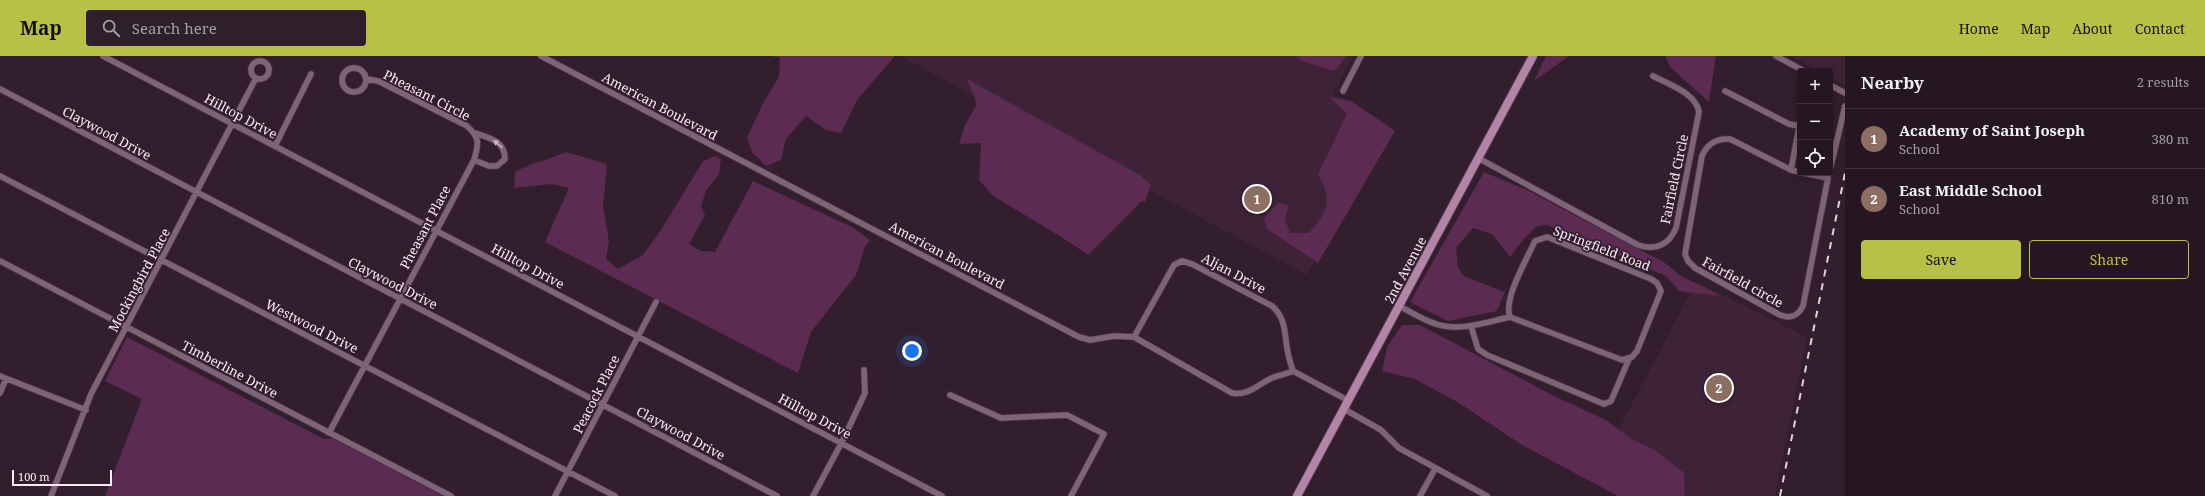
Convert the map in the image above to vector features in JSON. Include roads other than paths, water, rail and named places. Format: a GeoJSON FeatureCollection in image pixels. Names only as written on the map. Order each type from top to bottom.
{"type":"FeatureCollection","features":[{"type":"Feature","properties":{"kind":"street","name":"Hilltop Drive"},"geometry":{"type":"LineString","coordinates":[[103,56],[842,442],[942,496]]}},
{"type":"Feature","properties":{"kind":"street","name":"American Boulevard"},"geometry":{"type":"LineString","coordinates":[[541,56],[1079,337],[1090,340],[1114,336],[1134,338],[1232,392],[1240,394],[1249,392],[1272,378],[1294,372]]}},
{"type":"Feature","properties":{"kind":"street"},"geometry":{"type":"LineString","coordinates":[[1343,91],[1361,56]]}},
{"type":"Feature","properties":{"kind":"street","name":"2nd Avenue"},"geometry":{"type":"LineString","coordinates":[[1297,496],[1533,56]]}},
{"type":"Feature","properties":{"kind":"street"},"geometry":{"type":"LineString","coordinates":[[1776,56],[1798,68]]}},
{"type":"Feature","properties":{"kind":"street","name":"Pheasant Circle"},"geometry":{"type":"LineString","coordinates":[[351,68],[358,68],[364,72],[367,79],[366,86],[361,91],[354,93],[347,90],[343,85],[342,78],[345,72],[351,68]]}},
{"type":"Feature","properties":{"kind":"street"},"geometry":{"type":"LineString","coordinates":[[275,146],[311,74]]}},
{"type":"Feature","properties":{"kind":"street","name":"Fairfield Circle"},"geometry":{"type":"LineString","coordinates":[[1478,158],[1638,244],[1647,248],[1660,246],[1668,242],[1676,228],[1699,112],[1698,106],[1692,97],[1653,76]]}},
{"type":"Feature","properties":{"kind":"street","name":"Mockingbird Place"},"geometry":{"type":"LineString","coordinates":[[50,496],[86,410],[91,394],[234,124],[256,78]]}},
{"type":"Feature","properties":{"kind":"street","name":"Pheasant Circle"},"geometry":{"type":"LineString","coordinates":[[367,79],[378,81],[467,126],[475,133],[490,138],[502,145],[505,150],[504,159],[497,166],[489,166],[474,160],[478,144],[475,133]]}},
{"type":"Feature","properties":{"kind":"street"},"geometry":{"type":"LineString","coordinates":[[1833,87],[1845,93]]}},
{"type":"Feature","properties":{"kind":"street","name":"Claywood Drive"},"geometry":{"type":"LineString","coordinates":[[0,89],[777,496]]}},
{"type":"Feature","properties":{"kind":"street"},"geometry":{"type":"LineString","coordinates":[[1725,91],[1789,124],[1797,124]]}},
{"type":"Feature","properties":{"kind":"street","name":"Fairfield circle"},"geometry":{"type":"LineString","coordinates":[[1833,157],[1845,106]]}},
{"type":"Feature","properties":{"kind":"street","name":"Fairfield circle"},"geometry":{"type":"LineString","coordinates":[[1797,171],[1791,170],[1730,139],[1721,139],[1711,144],[1702,156],[1685,254],[1688,261],[1694,268],[1785,317],[1796,315],[1803,306],[1829,176]]}},
{"type":"Feature","properties":{"kind":"street"},"geometry":{"type":"LineString","coordinates":[[1791,170],[1797,139]]}},
{"type":"Feature","properties":{"kind":"street","name":"Pheasant Place"},"geometry":{"type":"LineString","coordinates":[[329,433],[435,230],[474,160]]}},
{"type":"Feature","properties":{"kind":"street","name":"Westwood Drive"},"geometry":{"type":"LineString","coordinates":[[0,176],[615,496]]}},
{"type":"Feature","properties":{"kind":"street","name":"Springfield Road"},"geometry":{"type":"LineString","coordinates":[[1471,326],[1476,347],[1487,355],[1604,404],[1611,402],[1629,359],[1637,351],[1661,291],[1659,286],[1651,278],[1547,236],[1535,241],[1511,294],[1509,307],[1510,317]]}},
{"type":"Feature","properties":{"kind":"street","name":"Aljan Drive"},"geometry":{"type":"LineString","coordinates":[[1134,338],[1174,264],[1182,261],[1199,267],[1272,306],[1280,312],[1284,321],[1288,354],[1294,372]]}},
{"type":"Feature","properties":{"kind":"street","name":"Timberline Drive"},"geometry":{"type":"LineString","coordinates":[[0,262],[450,496]]}},
{"type":"Feature","properties":{"kind":"street","name":"Peacock Place"},"geometry":{"type":"LineString","coordinates":[[555,496],[656,302]]}},
{"type":"Feature","properties":{"kind":"street"},"geometry":{"type":"LineString","coordinates":[[1399,306],[1442,326],[1471,326],[1510,317],[1622,360],[1629,359]]}},
{"type":"Feature","properties":{"kind":"street"},"geometry":{"type":"LineString","coordinates":[[813,496],[842,442],[865,393],[864,370]]}},
{"type":"Feature","properties":{"kind":"street"},"geometry":{"type":"LineString","coordinates":[[1294,372],[1348,401]]}},
{"type":"Feature","properties":{"kind":"street"},"geometry":{"type":"LineString","coordinates":[[0,393],[3,377],[86,410]]}},
{"type":"Feature","properties":{"kind":"street"},"geometry":{"type":"LineString","coordinates":[[950,394],[1002,418],[1067,415],[1104,434],[1071,496]]}},
{"type":"Feature","properties":{"kind":"street"},"geometry":{"type":"LineString","coordinates":[[1344,409],[1381,430],[1399,448],[1487,496]]}},
{"type":"Feature","properties":{"kind":"street"},"geometry":{"type":"LineString","coordinates":[[1420,496],[1435,469]]}},
{"type":"Feature","properties":{"kind":"railway"},"geometry":{"type":"LineString","coordinates":[[1780,496],[1845,173]]}},
{"type":"Feature","properties":{"kind":"place","name":"Academy of Saint Joseph"},"geometry":{"type":"Point","coordinates":[1257,199]}},
{"type":"Feature","properties":{"kind":"place","name":"East Middle School"},"geometry":{"type":"Point","coordinates":[1719,388]}}]}
